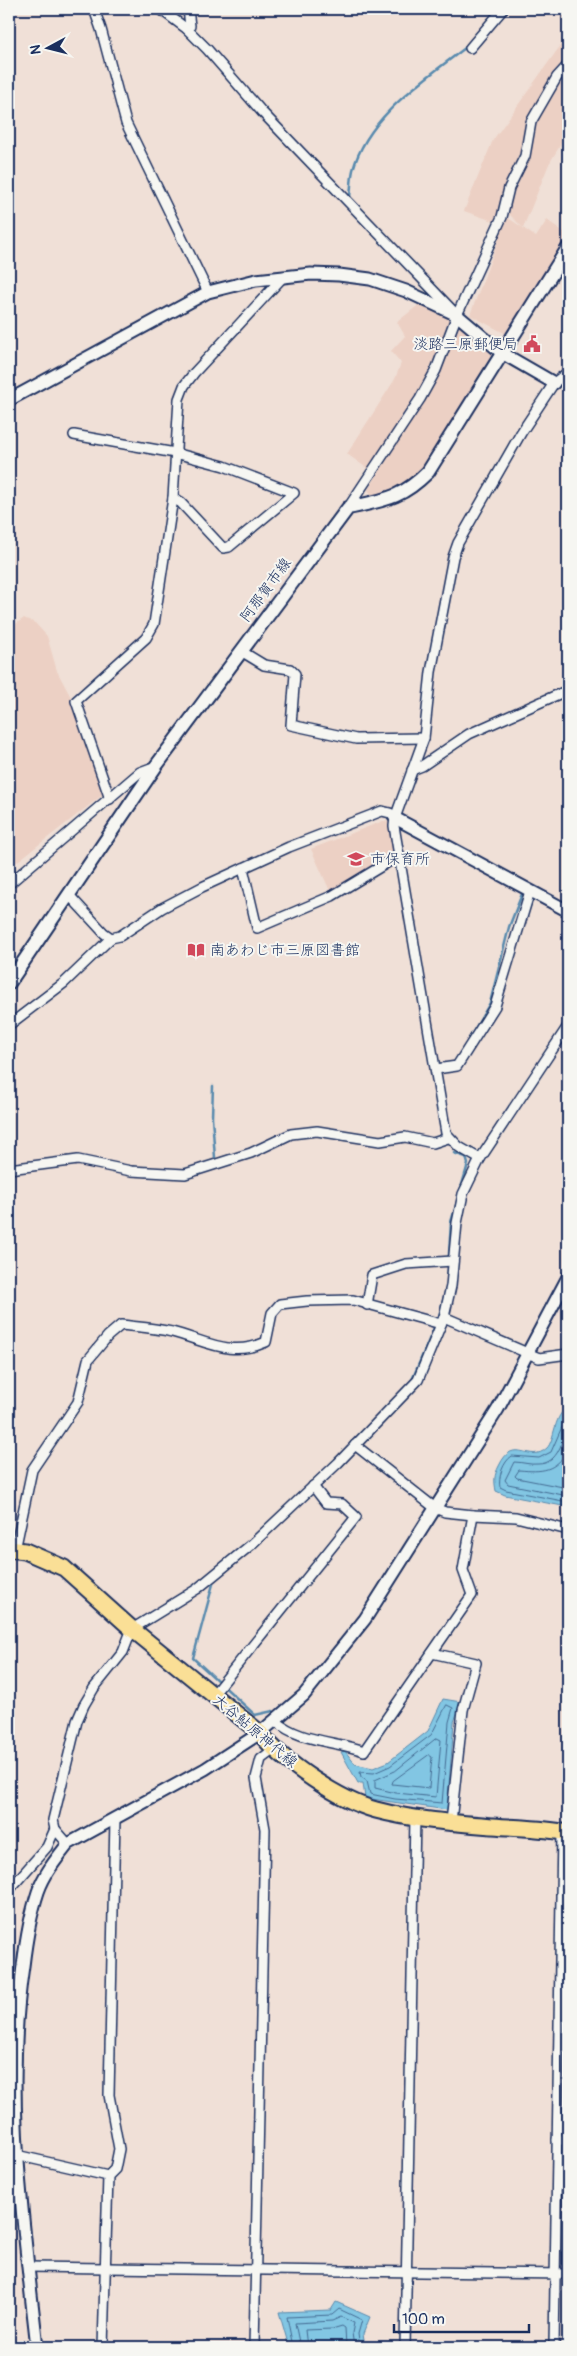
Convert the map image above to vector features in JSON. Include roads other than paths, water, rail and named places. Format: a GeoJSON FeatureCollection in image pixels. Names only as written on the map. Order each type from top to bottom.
{"type":"FeatureCollection","features":[{"type":"Feature","properties":{"kind":"main road"},"geometry":{"type":"LineString","coordinates":[[348,508],[396,496],[418,482],[440,456],[568,248]]}},
{"type":"Feature","properties":{"kind":"main road","name":"阿那賀市線"},"geometry":{"type":"LineString","coordinates":[[9,983],[156,766],[348,508]]}},
{"type":"Feature","properties":{"kind":"main road","name":"大谷鮎原神代線"},"geometry":{"type":"LineString","coordinates":[[12,1550],[25,1551],[64,1568],[132,1629],[260,1733],[273,1750],[310,1777],[355,1802],[376,1810],[415,1817],[565,1833]]}},
{"type":"Feature","properties":{"kind":"street"},"geometry":{"type":"LineString","coordinates":[[94,9],[101,28],[126,123],[208,292]]}},
{"type":"Feature","properties":{"kind":"street"},"geometry":{"type":"LineString","coordinates":[[160,9],[187,29],[262,112],[457,315],[502,353],[554,383],[568,380]]}},
{"type":"Feature","properties":{"kind":"street"},"geometry":{"type":"LineString","coordinates":[[187,29],[190,26],[188,9]]}},
{"type":"Feature","properties":{"kind":"street"},"geometry":{"type":"LineString","coordinates":[[470,48],[503,9]]}},
{"type":"Feature","properties":{"kind":"street"},"geometry":{"type":"LineString","coordinates":[[348,508],[420,399],[436,370],[457,315],[502,217],[509,188],[525,156],[531,122],[557,77],[568,65]]}},
{"type":"Feature","properties":{"kind":"street"},"geometry":{"type":"LineString","coordinates":[[9,400],[208,292],[232,285],[284,276],[339,275],[370,279],[406,290],[457,315]]}},
{"type":"Feature","properties":{"kind":"street"},"geometry":{"type":"LineString","coordinates":[[110,799],[76,701],[146,638],[154,624],[173,498],[179,399],[184,386],[284,276]]}},
{"type":"Feature","properties":{"kind":"street"},"geometry":{"type":"LineString","coordinates":[[480,1159],[448,1138],[394,826],[395,818],[424,738],[431,672],[453,557],[458,543],[513,446],[554,383],[568,372]]}},
{"type":"Feature","properties":{"kind":"street"},"geometry":{"type":"LineString","coordinates":[[74,436],[175,453],[224,466],[294,493],[229,547],[224,548],[181,503],[173,498]]}},
{"type":"Feature","properties":{"kind":"street"},"geometry":{"type":"LineString","coordinates":[[241,651],[264,665],[290,669],[295,674],[291,725],[356,740],[424,738]]}},
{"type":"Feature","properties":{"kind":"street"},"geometry":{"type":"LineString","coordinates":[[412,770],[422,766],[469,734],[568,690]]}},
{"type":"Feature","properties":{"kind":"street"},"geometry":{"type":"LineString","coordinates":[[9,884],[140,772],[156,766]]}},
{"type":"Feature","properties":{"kind":"street"},"geometry":{"type":"LineString","coordinates":[[9,1025],[64,983],[111,938],[120,936],[162,908],[202,887],[289,847],[382,811],[390,813],[395,818],[568,912]]}},
{"type":"Feature","properties":{"kind":"street"},"geometry":{"type":"LineString","coordinates":[[243,868],[257,928],[332,896],[400,855]]}},
{"type":"Feature","properties":{"kind":"street"},"geometry":{"type":"LineString","coordinates":[[436,1069],[457,1066],[495,1006],[530,890]]}},
{"type":"Feature","properties":{"kind":"street"},"geometry":{"type":"LineString","coordinates":[[69,895],[104,934],[111,938]]}},
{"type":"Feature","properties":{"kind":"street"},"geometry":{"type":"LineString","coordinates":[[68,1844],[55,1829],[53,1820],[78,1721],[94,1688],[123,1652],[132,1629],[197,1589],[283,1516],[356,1445],[418,1380],[443,1320],[451,1286],[457,1222],[463,1194],[480,1159],[568,1026]]}},
{"type":"Feature","properties":{"kind":"street"},"geometry":{"type":"LineString","coordinates":[[9,1169],[78,1160],[131,1171],[185,1174],[251,1153],[291,1134],[317,1131],[380,1141],[405,1137],[433,1143],[448,1138]]}},
{"type":"Feature","properties":{"kind":"street"},"geometry":{"type":"LineString","coordinates":[[367,1304],[372,1275],[406,1264],[453,1261]]}},
{"type":"Feature","properties":{"kind":"street"},"geometry":{"type":"LineString","coordinates":[[37,2347],[16,2154],[15,2053],[19,1989],[28,1930],[38,1890],[52,1864],[68,1844],[205,1769],[260,1733],[304,1695],[365,1619],[498,1409],[568,1277]]}},
{"type":"Feature","properties":{"kind":"street"},"geometry":{"type":"LineString","coordinates":[[12,1550],[32,1470],[78,1402],[88,1360],[108,1336],[121,1325],[164,1330],[232,1350],[251,1349],[266,1342],[272,1313],[280,1304],[307,1301],[353,1300],[443,1320],[539,1358],[568,1354]]}},
{"type":"Feature","properties":{"kind":"street"},"geometry":{"type":"LineString","coordinates":[[356,1445],[435,1508],[445,1512],[516,1517],[568,1530]]}},
{"type":"Feature","properties":{"kind":"street"},"geometry":{"type":"LineString","coordinates":[[213,1695],[356,1517],[342,1504],[326,1503],[313,1486]]}},
{"type":"Feature","properties":{"kind":"street"},"geometry":{"type":"LineString","coordinates":[[275,1720],[284,1728],[331,1744],[349,1745],[364,1751],[472,1595],[464,1570],[473,1515]]}},
{"type":"Feature","properties":{"kind":"street"},"geometry":{"type":"LineString","coordinates":[[432,1653],[476,1663],[464,1710],[451,1822]]}},
{"type":"Feature","properties":{"kind":"street"},"geometry":{"type":"LineString","coordinates":[[254,2347],[265,1829],[256,1778],[261,1759],[273,1750]]}},
{"type":"Feature","properties":{"kind":"street"},"geometry":{"type":"LineString","coordinates":[[405,2347],[415,1817]]}},
{"type":"Feature","properties":{"kind":"street"},"geometry":{"type":"LineString","coordinates":[[103,2347],[108,2176],[115,2169],[119,2149],[109,2095],[115,1818]]}},
{"type":"Feature","properties":{"kind":"street"},"geometry":{"type":"LineString","coordinates":[[9,1890],[47,1847],[55,1829]]}},
{"type":"Feature","properties":{"kind":"street"},"geometry":{"type":"LineString","coordinates":[[554,2347],[565,1833]]}},
{"type":"Feature","properties":{"kind":"street"},"geometry":{"type":"LineString","coordinates":[[557,2140],[568,2140]]}},
{"type":"Feature","properties":{"kind":"street"},"geometry":{"type":"LineString","coordinates":[[16,2154],[108,2176]]}},
{"type":"Feature","properties":{"kind":"street"},"geometry":{"type":"LineString","coordinates":[[28,2267],[568,2274]]}},
{"type":"Feature","properties":{"kind":"water"},"geometry":{"type":"Polygon","coordinates":[[[568,1408],[568,1507],[505,1495],[496,1491],[495,1475],[505,1457],[510,1452],[534,1453],[547,1448],[560,1415],[568,1408]]]}},
{"type":"Feature","properties":{"kind":"water"},"geometry":{"type":"Polygon","coordinates":[[[443,1699],[461,1702],[454,1722],[447,1810],[365,1798],[363,1783],[358,1783],[341,1752],[345,1751],[355,1764],[373,1768],[388,1762],[428,1731],[443,1699]]]}},
{"type":"Feature","properties":{"kind":"water"},"geometry":{"type":"Polygon","coordinates":[[[336,2302],[370,2317],[363,2334],[365,2347],[289,2347],[279,2312],[331,2310],[336,2302]]]}},
{"type":"Feature","properties":{"kind":"waterway"},"geometry":{"type":"LineString","coordinates":[[350,197],[353,170],[360,151],[371,133],[399,101],[465,48]]}},
{"type":"Feature","properties":{"kind":"waterway"},"geometry":{"type":"LineString","coordinates":[[469,1039],[490,1003],[509,927],[522,894]]}},
{"type":"Feature","properties":{"kind":"waterway"},"geometry":{"type":"LineString","coordinates":[[213,1086],[212,1117],[215,1158]]}},
{"type":"Feature","properties":{"kind":"waterway"},"geometry":{"type":"LineString","coordinates":[[412,1380],[439,1316],[447,1285],[451,1222],[468,1164],[466,1157],[454,1153]]}},
{"type":"Feature","properties":{"kind":"waterway"},"geometry":{"type":"LineString","coordinates":[[213,1584],[193,1658],[255,1715],[273,1711]]}},
{"type":"Feature","properties":{"kind":"place","name":"淡路三原郵便局"},"geometry":{"type":"Point","coordinates":[532,344]}},
{"type":"Feature","properties":{"kind":"place","name":"市保育所"},"geometry":{"type":"Point","coordinates":[356,859]}},
{"type":"Feature","properties":{"kind":"place","name":"南あわじ市三原図書館"},"geometry":{"type":"Point","coordinates":[196,950]}}]}
